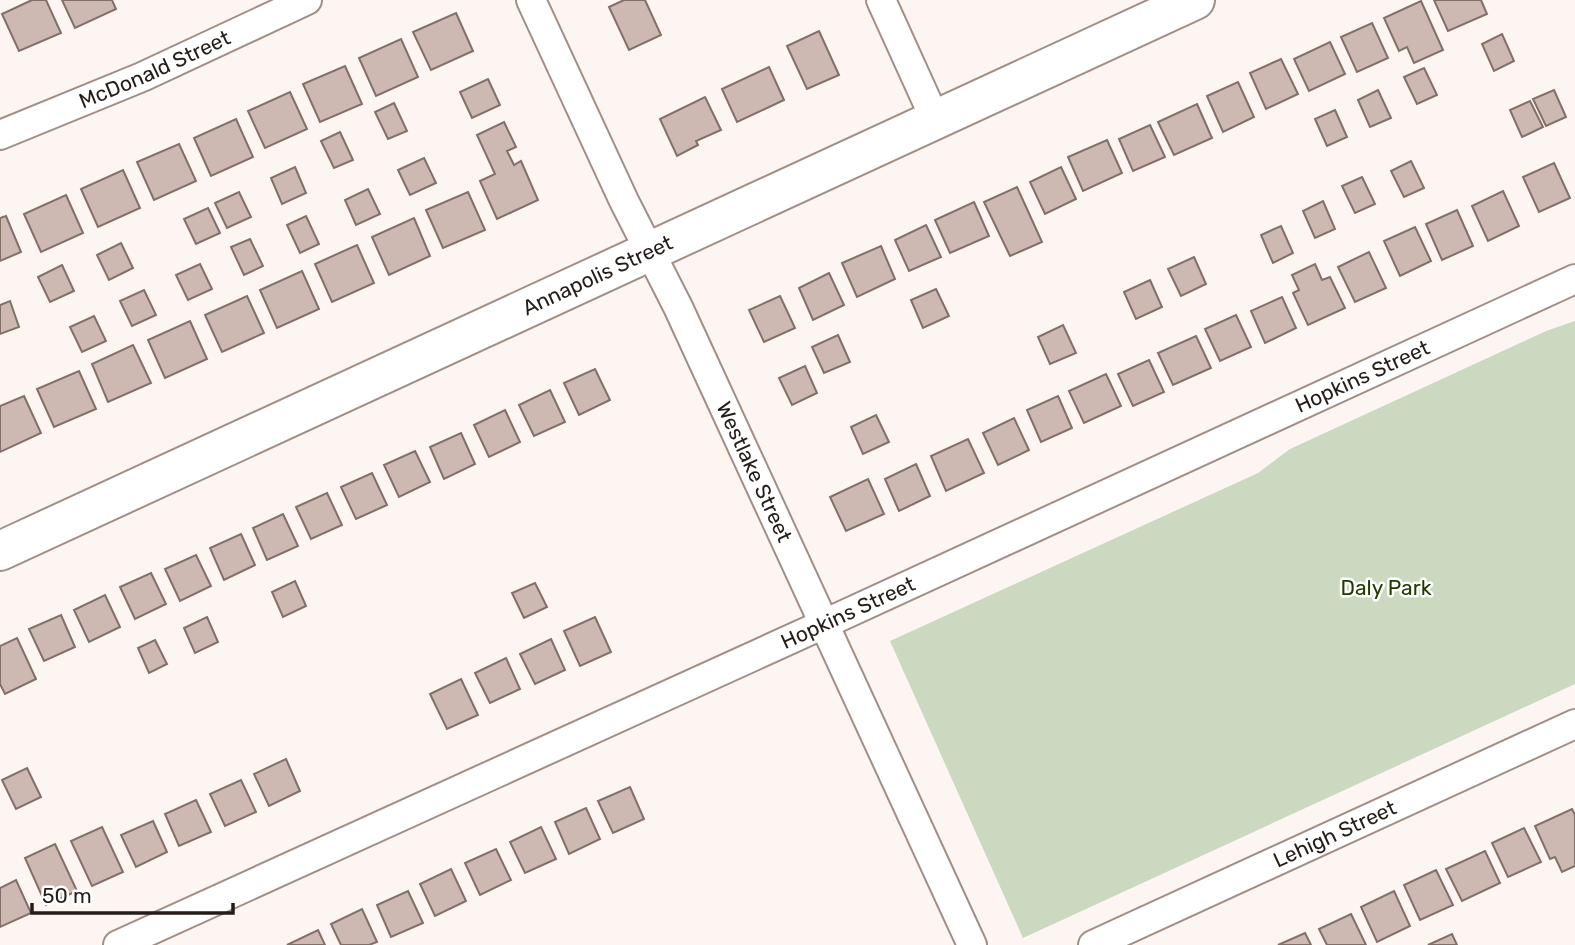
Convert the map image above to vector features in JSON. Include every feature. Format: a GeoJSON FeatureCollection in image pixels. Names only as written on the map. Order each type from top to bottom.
{"type":"FeatureCollection","features":[{"type":"Feature","properties":{"kind":"street","name":"McDonald Street"},"geometry":{"type":"LineString","coordinates":[[0,135],[142,77],[307,0]]}},
{"type":"Feature","properties":{"kind":"street","name":"Westlake Street"},"geometry":{"type":"LineString","coordinates":[[531,0],[618,189],[678,307],[972,945]]}},
{"type":"Feature","properties":{"kind":"street"},"geometry":{"type":"LineString","coordinates":[[881,0],[935,119]]}},
{"type":"Feature","properties":{"kind":"street","name":"Annapolis Street"},"geometry":{"type":"LineString","coordinates":[[0,551],[1195,0]]}},
{"type":"Feature","properties":{"kind":"street","name":"Hopkins Street"},"geometry":{"type":"LineString","coordinates":[[118,945],[1575,279]]}},
{"type":"Feature","properties":{"kind":"street","name":"Lehigh Street"},"geometry":{"type":"LineString","coordinates":[[1093,945],[1575,724]]}},
{"type":"Feature","properties":{"kind":"green space","name":"Daly Park"},"geometry":{"type":"Polygon","coordinates":[[[1575,321],[1575,684],[1023,938],[890,641],[1258,473],[1290,449],[1546,331],[1575,321]]]}},
{"type":"Feature","properties":{"kind":"building"},"geometry":{"type":"Polygon","coordinates":[[[32,0],[46,0],[61,33],[19,51],[2,14],[32,0]]]}},
{"type":"Feature","properties":{"kind":"building"},"geometry":{"type":"Polygon","coordinates":[[[62,0],[112,0],[116,9],[75,28],[62,0]]]}},
{"type":"Feature","properties":{"kind":"building"},"geometry":{"type":"Polygon","coordinates":[[[624,0],[645,0],[661,35],[629,50],[609,7],[624,0]]]}},
{"type":"Feature","properties":{"kind":"building"},"geometry":{"type":"Polygon","coordinates":[[[1434,0],[1481,0],[1487,14],[1448,31],[1434,0]]]}},
{"type":"Feature","properties":{"kind":"building"},"geometry":{"type":"Polygon","coordinates":[[[1421,1],[1443,50],[1414,63],[1407,47],[1399,51],[1384,18],[1421,1]]]}},
{"type":"Feature","properties":{"kind":"building"},"geometry":{"type":"Polygon","coordinates":[[[456,13],[473,51],[431,70],[413,32],[456,13]]]}},
{"type":"Feature","properties":{"kind":"building"},"geometry":{"type":"Polygon","coordinates":[[[1372,23],[1388,58],[1357,72],[1341,37],[1372,23]]]}},
{"type":"Feature","properties":{"kind":"building"},"geometry":{"type":"Polygon","coordinates":[[[819,31],[839,75],[807,89],[787,46],[819,31]]]}},
{"type":"Feature","properties":{"kind":"building"},"geometry":{"type":"Polygon","coordinates":[[[1502,34],[1514,61],[1494,71],[1482,44],[1502,34]]]}},
{"type":"Feature","properties":{"kind":"building"},"geometry":{"type":"Polygon","coordinates":[[[401,39],[418,77],[376,96],[359,58],[401,39]]]}},
{"type":"Feature","properties":{"kind":"building"},"geometry":{"type":"Polygon","coordinates":[[[1330,42],[1345,74],[1309,91],[1294,59],[1330,42]]]}},
{"type":"Feature","properties":{"kind":"building"},"geometry":{"type":"Polygon","coordinates":[[[1281,59],[1298,94],[1266,109],[1250,73],[1281,59]]]}},
{"type":"Feature","properties":{"kind":"building"},"geometry":{"type":"Polygon","coordinates":[[[345,66],[362,104],[320,122],[303,84],[345,66]]]}},
{"type":"Feature","properties":{"kind":"building"},"geometry":{"type":"Polygon","coordinates":[[[769,67],[784,100],[737,122],[722,89],[769,67]]]}},
{"type":"Feature","properties":{"kind":"building"},"geometry":{"type":"Polygon","coordinates":[[[1424,68],[1437,95],[1417,104],[1404,77],[1424,68]]]}},
{"type":"Feature","properties":{"kind":"building"},"geometry":{"type":"Polygon","coordinates":[[[488,79],[500,105],[472,118],[460,92],[488,79]]]}},
{"type":"Feature","properties":{"kind":"building"},"geometry":{"type":"Polygon","coordinates":[[[1238,82],[1254,117],[1223,132],[1207,96],[1238,82]]]}},
{"type":"Feature","properties":{"kind":"building"},"geometry":{"type":"Polygon","coordinates":[[[1378,90],[1391,118],[1370,127],[1358,100],[1378,90]]]}},
{"type":"Feature","properties":{"kind":"building"},"geometry":{"type":"Polygon","coordinates":[[[1554,90],[1566,117],[1546,126],[1533,99],[1554,90]]]}},
{"type":"Feature","properties":{"kind":"building"},"geometry":{"type":"Polygon","coordinates":[[[290,92],[307,129],[265,148],[248,111],[290,92]]]}},
{"type":"Feature","properties":{"kind":"building"},"geometry":{"type":"Polygon","coordinates":[[[705,97],[721,130],[696,141],[698,145],[677,156],[660,119],[705,97]]]}},
{"type":"Feature","properties":{"kind":"building"},"geometry":{"type":"Polygon","coordinates":[[[1530,101],[1543,127],[1522,137],[1510,110],[1530,101]]]}},
{"type":"Feature","properties":{"kind":"building"},"geometry":{"type":"Polygon","coordinates":[[[394,103],[407,131],[388,139],[375,112],[394,103]]]}},
{"type":"Feature","properties":{"kind":"building"},"geometry":{"type":"Polygon","coordinates":[[[1197,104],[1212,138],[1174,155],[1158,122],[1197,104]]]}},
{"type":"Feature","properties":{"kind":"building"},"geometry":{"type":"Polygon","coordinates":[[[1335,110],[1347,137],[1327,146],[1315,119],[1335,110]]]}},
{"type":"Feature","properties":{"kind":"building"},"geometry":{"type":"Polygon","coordinates":[[[236,119],[253,157],[211,176],[194,138],[236,119]]]}},
{"type":"Feature","properties":{"kind":"building"},"geometry":{"type":"Polygon","coordinates":[[[504,122],[516,147],[507,151],[514,165],[521,161],[538,200],[497,219],[480,181],[495,174],[477,135],[504,122]]]}},
{"type":"Feature","properties":{"kind":"building"},"geometry":{"type":"Polygon","coordinates":[[[1150,125],[1165,157],[1133,171],[1119,139],[1150,125]]]}},
{"type":"Feature","properties":{"kind":"building"},"geometry":{"type":"Polygon","coordinates":[[[340,132],[353,160],[334,168],[321,141],[340,132]]]}},
{"type":"Feature","properties":{"kind":"building"},"geometry":{"type":"Polygon","coordinates":[[[1107,140],[1122,173],[1083,191],[1068,157],[1107,140]]]}},
{"type":"Feature","properties":{"kind":"building"},"geometry":{"type":"Polygon","coordinates":[[[179,144],[196,181],[154,200],[137,162],[179,144]]]}},
{"type":"Feature","properties":{"kind":"building"},"geometry":{"type":"Polygon","coordinates":[[[424,158],[436,183],[410,195],[398,170],[424,158]]]}},
{"type":"Feature","properties":{"kind":"building"},"geometry":{"type":"Polygon","coordinates":[[[1411,161],[1424,188],[1404,197],[1391,171],[1411,161]]]}},
{"type":"Feature","properties":{"kind":"building"},"geometry":{"type":"Polygon","coordinates":[[[1554,163],[1570,198],[1539,212],[1523,177],[1554,163]]]}},
{"type":"Feature","properties":{"kind":"building"},"geometry":{"type":"Polygon","coordinates":[[[295,167],[306,193],[282,204],[271,178],[295,167]]]}},
{"type":"Feature","properties":{"kind":"building"},"geometry":{"type":"Polygon","coordinates":[[[1061,167],[1076,199],[1045,214],[1030,182],[1061,167]]]}},
{"type":"Feature","properties":{"kind":"building"},"geometry":{"type":"Polygon","coordinates":[[[123,170],[140,208],[98,227],[81,189],[123,170]]]}},
{"type":"Feature","properties":{"kind":"building"},"geometry":{"type":"Polygon","coordinates":[[[1362,177],[1375,204],[1355,213],[1342,186],[1362,177]]]}},
{"type":"Feature","properties":{"kind":"building"},"geometry":{"type":"Polygon","coordinates":[[[1017,187],[1042,242],[1010,256],[984,202],[1017,187]]]}},
{"type":"Feature","properties":{"kind":"building"},"geometry":{"type":"Polygon","coordinates":[[[368,189],[380,214],[356,225],[345,200],[368,189]]]}},
{"type":"Feature","properties":{"kind":"building"},"geometry":{"type":"Polygon","coordinates":[[[1503,191],[1519,226],[1488,241],[1472,206],[1503,191]]]}},
{"type":"Feature","properties":{"kind":"building"},"geometry":{"type":"Polygon","coordinates":[[[239,192],[251,217],[227,228],[215,203],[239,192]]]}},
{"type":"Feature","properties":{"kind":"building"},"geometry":{"type":"Polygon","coordinates":[[[468,192],[485,230],[443,248],[426,210],[468,192]]]}},
{"type":"Feature","properties":{"kind":"building"},"geometry":{"type":"Polygon","coordinates":[[[66,195],[83,233],[41,252],[24,214],[66,195]]]}},
{"type":"Feature","properties":{"kind":"building"},"geometry":{"type":"Polygon","coordinates":[[[1323,201],[1335,229],[1315,238],[1303,211],[1323,201]]]}},
{"type":"Feature","properties":{"kind":"building"},"geometry":{"type":"Polygon","coordinates":[[[974,202],[989,236],[950,253],[935,220],[974,202]]]}},
{"type":"Feature","properties":{"kind":"building"},"geometry":{"type":"Polygon","coordinates":[[[208,208],[220,233],[196,244],[184,219],[208,208]]]}},
{"type":"Feature","properties":{"kind":"building"},"geometry":{"type":"Polygon","coordinates":[[[1457,210],[1473,246],[1442,260],[1426,224],[1457,210]]]}},
{"type":"Feature","properties":{"kind":"building"},"geometry":{"type":"Polygon","coordinates":[[[6,216],[21,252],[0,261],[0,218],[6,216]]]}},
{"type":"Feature","properties":{"kind":"building"},"geometry":{"type":"Polygon","coordinates":[[[306,216],[319,244],[300,253],[287,225],[306,216]]]}},
{"type":"Feature","properties":{"kind":"building"},"geometry":{"type":"Polygon","coordinates":[[[414,218],[430,256],[389,275],[372,237],[414,218]]]}},
{"type":"Feature","properties":{"kind":"building"},"geometry":{"type":"Polygon","coordinates":[[[926,225],[941,257],[909,271],[895,240],[926,225]]]}},
{"type":"Feature","properties":{"kind":"building"},"geometry":{"type":"Polygon","coordinates":[[[1281,226],[1293,253],[1273,263],[1261,235],[1281,226]]]}},
{"type":"Feature","properties":{"kind":"building"},"geometry":{"type":"Polygon","coordinates":[[[1415,227],[1431,261],[1400,276],[1384,241],[1415,227]]]}},
{"type":"Feature","properties":{"kind":"building"},"geometry":{"type":"Polygon","coordinates":[[[250,239],[263,266],[244,275],[231,247],[250,239]]]}},
{"type":"Feature","properties":{"kind":"building"},"geometry":{"type":"Polygon","coordinates":[[[121,243],[133,268],[109,280],[97,255],[121,243]]]}},
{"type":"Feature","properties":{"kind":"building"},"geometry":{"type":"Polygon","coordinates":[[[357,245],[374,283],[332,302],[315,264],[357,245]]]}},
{"type":"Feature","properties":{"kind":"building"},"geometry":{"type":"Polygon","coordinates":[[[881,246],[895,279],[857,297],[842,263],[881,246]]]}},
{"type":"Feature","properties":{"kind":"building"},"geometry":{"type":"Polygon","coordinates":[[[1369,252],[1386,288],[1355,302],[1338,267],[1369,252]]]}},
{"type":"Feature","properties":{"kind":"building"},"geometry":{"type":"Polygon","coordinates":[[[1194,257],[1206,284],[1181,296],[1168,269],[1194,257]]]}},
{"type":"Feature","properties":{"kind":"building"},"geometry":{"type":"Polygon","coordinates":[[[200,264],[212,289],[188,300],[176,275],[200,264]]]}},
{"type":"Feature","properties":{"kind":"building"},"geometry":{"type":"Polygon","coordinates":[[[1315,264],[1322,280],[1330,277],[1345,308],[1308,325],[1293,293],[1299,290],[1292,275],[1315,264]]]}},
{"type":"Feature","properties":{"kind":"building"},"geometry":{"type":"Polygon","coordinates":[[[62,265],[74,291],[50,302],[38,277],[62,265]]]}},
{"type":"Feature","properties":{"kind":"building"},"geometry":{"type":"Polygon","coordinates":[[[302,271],[319,309],[277,328],[260,290],[302,271]]]}},
{"type":"Feature","properties":{"kind":"building"},"geometry":{"type":"Polygon","coordinates":[[[829,273],[844,305],[813,320],[799,288],[829,273]]]}},
{"type":"Feature","properties":{"kind":"building"},"geometry":{"type":"Polygon","coordinates":[[[1150,280],[1162,307],[1136,319],[1124,292],[1150,280]]]}},
{"type":"Feature","properties":{"kind":"building"},"geometry":{"type":"Polygon","coordinates":[[[936,289],[949,316],[923,328],[911,300],[936,289]]]}},
{"type":"Feature","properties":{"kind":"building"},"geometry":{"type":"Polygon","coordinates":[[[144,290],[156,315],[132,326],[120,301],[144,290]]]}},
{"type":"Feature","properties":{"kind":"building"},"geometry":{"type":"Polygon","coordinates":[[[247,296],[264,333],[222,352],[205,315],[247,296]]]}},
{"type":"Feature","properties":{"kind":"building"},"geometry":{"type":"Polygon","coordinates":[[[780,296],[795,328],[764,342],[749,310],[780,296]]]}},
{"type":"Feature","properties":{"kind":"building"},"geometry":{"type":"Polygon","coordinates":[[[1282,297],[1296,328],[1265,343],[1251,311],[1282,297]]]}},
{"type":"Feature","properties":{"kind":"building"},"geometry":{"type":"Polygon","coordinates":[[[10,301],[19,327],[0,334],[0,305],[10,301]]]}},
{"type":"Feature","properties":{"kind":"building"},"geometry":{"type":"Polygon","coordinates":[[[1236,315],[1251,347],[1220,361],[1205,329],[1236,315]]]}},
{"type":"Feature","properties":{"kind":"building"},"geometry":{"type":"Polygon","coordinates":[[[94,316],[106,341],[82,352],[70,327],[94,316]]]}},
{"type":"Feature","properties":{"kind":"building"},"geometry":{"type":"Polygon","coordinates":[[[190,321],[207,359],[165,378],[148,340],[190,321]]]}},
{"type":"Feature","properties":{"kind":"building"},"geometry":{"type":"Polygon","coordinates":[[[1063,325],[1076,353],[1050,364],[1038,337],[1063,325]]]}},
{"type":"Feature","properties":{"kind":"building"},"geometry":{"type":"Polygon","coordinates":[[[838,335],[850,362],[824,373],[812,347],[838,335]]]}},
{"type":"Feature","properties":{"kind":"building"},"geometry":{"type":"Polygon","coordinates":[[[1196,336],[1211,368],[1173,385],[1158,353],[1196,336]]]}},
{"type":"Feature","properties":{"kind":"building"},"geometry":{"type":"Polygon","coordinates":[[[133,345],[151,383],[108,402],[92,364],[133,345]]]}},
{"type":"Feature","properties":{"kind":"building"},"geometry":{"type":"Polygon","coordinates":[[[1149,360],[1164,392],[1133,406],[1118,374],[1149,360]]]}},
{"type":"Feature","properties":{"kind":"building"},"geometry":{"type":"Polygon","coordinates":[[[805,366],[817,393],[792,405],[779,378],[805,366]]]}},
{"type":"Feature","properties":{"kind":"building"},"geometry":{"type":"Polygon","coordinates":[[[595,369],[610,400],[579,415],[564,383],[595,369]]]}},
{"type":"Feature","properties":{"kind":"building"},"geometry":{"type":"Polygon","coordinates":[[[79,371],[96,409],[54,427],[37,389],[79,371]]]}},
{"type":"Feature","properties":{"kind":"building"},"geometry":{"type":"Polygon","coordinates":[[[1106,374],[1121,406],[1084,423],[1069,391],[1106,374]]]}},
{"type":"Feature","properties":{"kind":"building"},"geometry":{"type":"Polygon","coordinates":[[[550,390],[565,422],[534,436],[519,405],[550,390]]]}},
{"type":"Feature","properties":{"kind":"building"},"geometry":{"type":"Polygon","coordinates":[[[24,396],[41,433],[0,452],[0,406],[24,396]]]}},
{"type":"Feature","properties":{"kind":"building"},"geometry":{"type":"Polygon","coordinates":[[[1058,396],[1072,428],[1041,442],[1027,410],[1058,396]]]}},
{"type":"Feature","properties":{"kind":"building"},"geometry":{"type":"Polygon","coordinates":[[[505,410],[520,442],[489,457],[474,425],[505,410]]]}},
{"type":"Feature","properties":{"kind":"building"},"geometry":{"type":"Polygon","coordinates":[[[876,415],[889,442],[863,454],[851,427],[876,415]]]}},
{"type":"Feature","properties":{"kind":"building"},"geometry":{"type":"Polygon","coordinates":[[[1014,418],[1029,450],[998,465],[983,433],[1014,418]]]}},
{"type":"Feature","properties":{"kind":"building"},"geometry":{"type":"Polygon","coordinates":[[[461,433],[475,464],[444,479],[430,447],[461,433]]]}},
{"type":"Feature","properties":{"kind":"building"},"geometry":{"type":"Polygon","coordinates":[[[968,439],[984,473],[946,491],[931,456],[968,439]]]}},
{"type":"Feature","properties":{"kind":"building"},"geometry":{"type":"Polygon","coordinates":[[[415,451],[430,482],[399,497],[384,465],[415,451]]]}},
{"type":"Feature","properties":{"kind":"building"},"geometry":{"type":"Polygon","coordinates":[[[916,464],[930,496],[899,511],[885,479],[916,464]]]}},
{"type":"Feature","properties":{"kind":"building"},"geometry":{"type":"Polygon","coordinates":[[[372,473],[387,505],[356,519],[341,487],[372,473]]]}},
{"type":"Feature","properties":{"kind":"building"},"geometry":{"type":"Polygon","coordinates":[[[868,479],[884,514],[846,531],[830,497],[868,479]]]}},
{"type":"Feature","properties":{"kind":"building"},"geometry":{"type":"Polygon","coordinates":[[[327,493],[342,525],[311,539],[296,507],[327,493]]]}},
{"type":"Feature","properties":{"kind":"building"},"geometry":{"type":"Polygon","coordinates":[[[283,514],[298,546],[267,560],[253,528],[283,514]]]}},
{"type":"Feature","properties":{"kind":"building"},"geometry":{"type":"Polygon","coordinates":[[[241,534],[255,565],[224,580],[210,548],[241,534]]]}},
{"type":"Feature","properties":{"kind":"building"},"geometry":{"type":"Polygon","coordinates":[[[196,555],[211,586],[180,601],[165,569],[196,555]]]}},
{"type":"Feature","properties":{"kind":"building"},"geometry":{"type":"Polygon","coordinates":[[[151,573],[166,604],[135,619],[120,587],[151,573]]]}},
{"type":"Feature","properties":{"kind":"building"},"geometry":{"type":"Polygon","coordinates":[[[295,581],[306,606],[283,617],[272,592],[295,581]]]}},
{"type":"Feature","properties":{"kind":"building"},"geometry":{"type":"Polygon","coordinates":[[[535,583],[547,607],[524,618],[512,593],[535,583]]]}},
{"type":"Feature","properties":{"kind":"building"},"geometry":{"type":"Polygon","coordinates":[[[105,595],[120,627],[89,642],[74,610],[105,595]]]}},
{"type":"Feature","properties":{"kind":"building"},"geometry":{"type":"Polygon","coordinates":[[[61,615],[75,647],[44,661],[29,629],[61,615]]]}},
{"type":"Feature","properties":{"kind":"building"},"geometry":{"type":"Polygon","coordinates":[[[207,617],[218,642],[195,653],[184,628],[207,617]]]}},
{"type":"Feature","properties":{"kind":"building"},"geometry":{"type":"Polygon","coordinates":[[[595,617],[611,652],[580,666],[564,631],[595,617]]]}},
{"type":"Feature","properties":{"kind":"building"},"geometry":{"type":"Polygon","coordinates":[[[17,638],[36,679],[5,694],[0,684],[0,646],[17,638]]]}},
{"type":"Feature","properties":{"kind":"building"},"geometry":{"type":"Polygon","coordinates":[[[551,639],[565,670],[535,684],[520,654],[551,639]]]}},
{"type":"Feature","properties":{"kind":"building"},"geometry":{"type":"Polygon","coordinates":[[[155,640],[167,664],[149,673],[138,648],[155,640]]]}},
{"type":"Feature","properties":{"kind":"building"},"geometry":{"type":"Polygon","coordinates":[[[506,658],[520,689],[490,703],[475,673],[506,658]]]}},
{"type":"Feature","properties":{"kind":"building"},"geometry":{"type":"Polygon","coordinates":[[[461,679],[478,715],[447,729],[430,694],[461,679]]]}},
{"type":"Feature","properties":{"kind":"building"},"geometry":{"type":"Polygon","coordinates":[[[286,759],[300,791],[269,806],[254,774],[286,759]]]}},
{"type":"Feature","properties":{"kind":"building"},"geometry":{"type":"Polygon","coordinates":[[[27,768],[41,797],[16,809],[2,780],[27,768]]]}},
{"type":"Feature","properties":{"kind":"building"},"geometry":{"type":"Polygon","coordinates":[[[241,780],[256,812],[225,826],[210,794],[241,780]]]}},
{"type":"Feature","properties":{"kind":"building"},"geometry":{"type":"Polygon","coordinates":[[[630,787],[644,819],[613,833],[598,801],[630,787]]]}},
{"type":"Feature","properties":{"kind":"building"},"geometry":{"type":"Polygon","coordinates":[[[196,800],[211,832],[179,846],[165,814],[196,800]]]}},
{"type":"Feature","properties":{"kind":"building"},"geometry":{"type":"Polygon","coordinates":[[[586,808],[600,839],[569,854],[555,822],[586,808]]]}},
{"type":"Feature","properties":{"kind":"building"},"geometry":{"type":"Polygon","coordinates":[[[1572,809],[1575,815],[1575,866],[1562,872],[1555,857],[1550,859],[1535,826],[1572,809]]]}},
{"type":"Feature","properties":{"kind":"building"},"geometry":{"type":"Polygon","coordinates":[[[153,821],[167,852],[136,867],[121,835],[153,821]]]}},
{"type":"Feature","properties":{"kind":"building"},"geometry":{"type":"Polygon","coordinates":[[[102,827],[123,872],[92,886],[71,841],[102,827]]]}},
{"type":"Feature","properties":{"kind":"building"},"geometry":{"type":"Polygon","coordinates":[[[541,827],[556,859],[525,873],[510,842],[541,827]]]}},
{"type":"Feature","properties":{"kind":"building"},"geometry":{"type":"Polygon","coordinates":[[[1524,828],[1541,862],[1508,877],[1492,843],[1524,828]]]}},
{"type":"Feature","properties":{"kind":"building"},"geometry":{"type":"Polygon","coordinates":[[[55,844],[77,891],[46,905],[25,858],[55,844]]]}},
{"type":"Feature","properties":{"kind":"building"},"geometry":{"type":"Polygon","coordinates":[[[496,849],[511,880],[480,895],[465,863],[496,849]]]}},
{"type":"Feature","properties":{"kind":"building"},"geometry":{"type":"Polygon","coordinates":[[[1485,851],[1500,883],[1462,901],[1446,869],[1485,851]]]}},
{"type":"Feature","properties":{"kind":"building"},"geometry":{"type":"Polygon","coordinates":[[[451,869],[466,901],[435,916],[420,884],[451,869]]]}},
{"type":"Feature","properties":{"kind":"building"},"geometry":{"type":"Polygon","coordinates":[[[1436,870],[1453,905],[1420,920],[1404,885],[1436,870]]]}},
{"type":"Feature","properties":{"kind":"building"},"geometry":{"type":"Polygon","coordinates":[[[16,880],[31,913],[0,927],[0,888],[16,880]]]}},
{"type":"Feature","properties":{"kind":"building"},"geometry":{"type":"Polygon","coordinates":[[[408,891],[423,923],[391,937],[377,905],[408,891]]]}},
{"type":"Feature","properties":{"kind":"building"},"geometry":{"type":"Polygon","coordinates":[[[1394,891],[1410,926],[1377,942],[1361,907],[1394,891]]]}},
{"type":"Feature","properties":{"kind":"building"},"geometry":{"type":"Polygon","coordinates":[[[362,909],[377,942],[369,945],[341,945],[331,924],[362,909]]]}},
{"type":"Feature","properties":{"kind":"building"},"geometry":{"type":"Polygon","coordinates":[[[1351,914],[1366,945],[1327,945],[1319,929],[1351,914]]]}},
{"type":"Feature","properties":{"kind":"building"},"geometry":{"type":"Polygon","coordinates":[[[318,930],[325,945],[287,945],[318,930]]]}},
{"type":"Feature","properties":{"kind":"building"},"geometry":{"type":"Polygon","coordinates":[[[1305,933],[1311,945],[1278,945],[1305,933]]]}},
{"type":"Feature","properties":{"kind":"building"},"geometry":{"type":"Polygon","coordinates":[[[1452,934],[1457,945],[1428,945],[1452,934]]]}}]}
